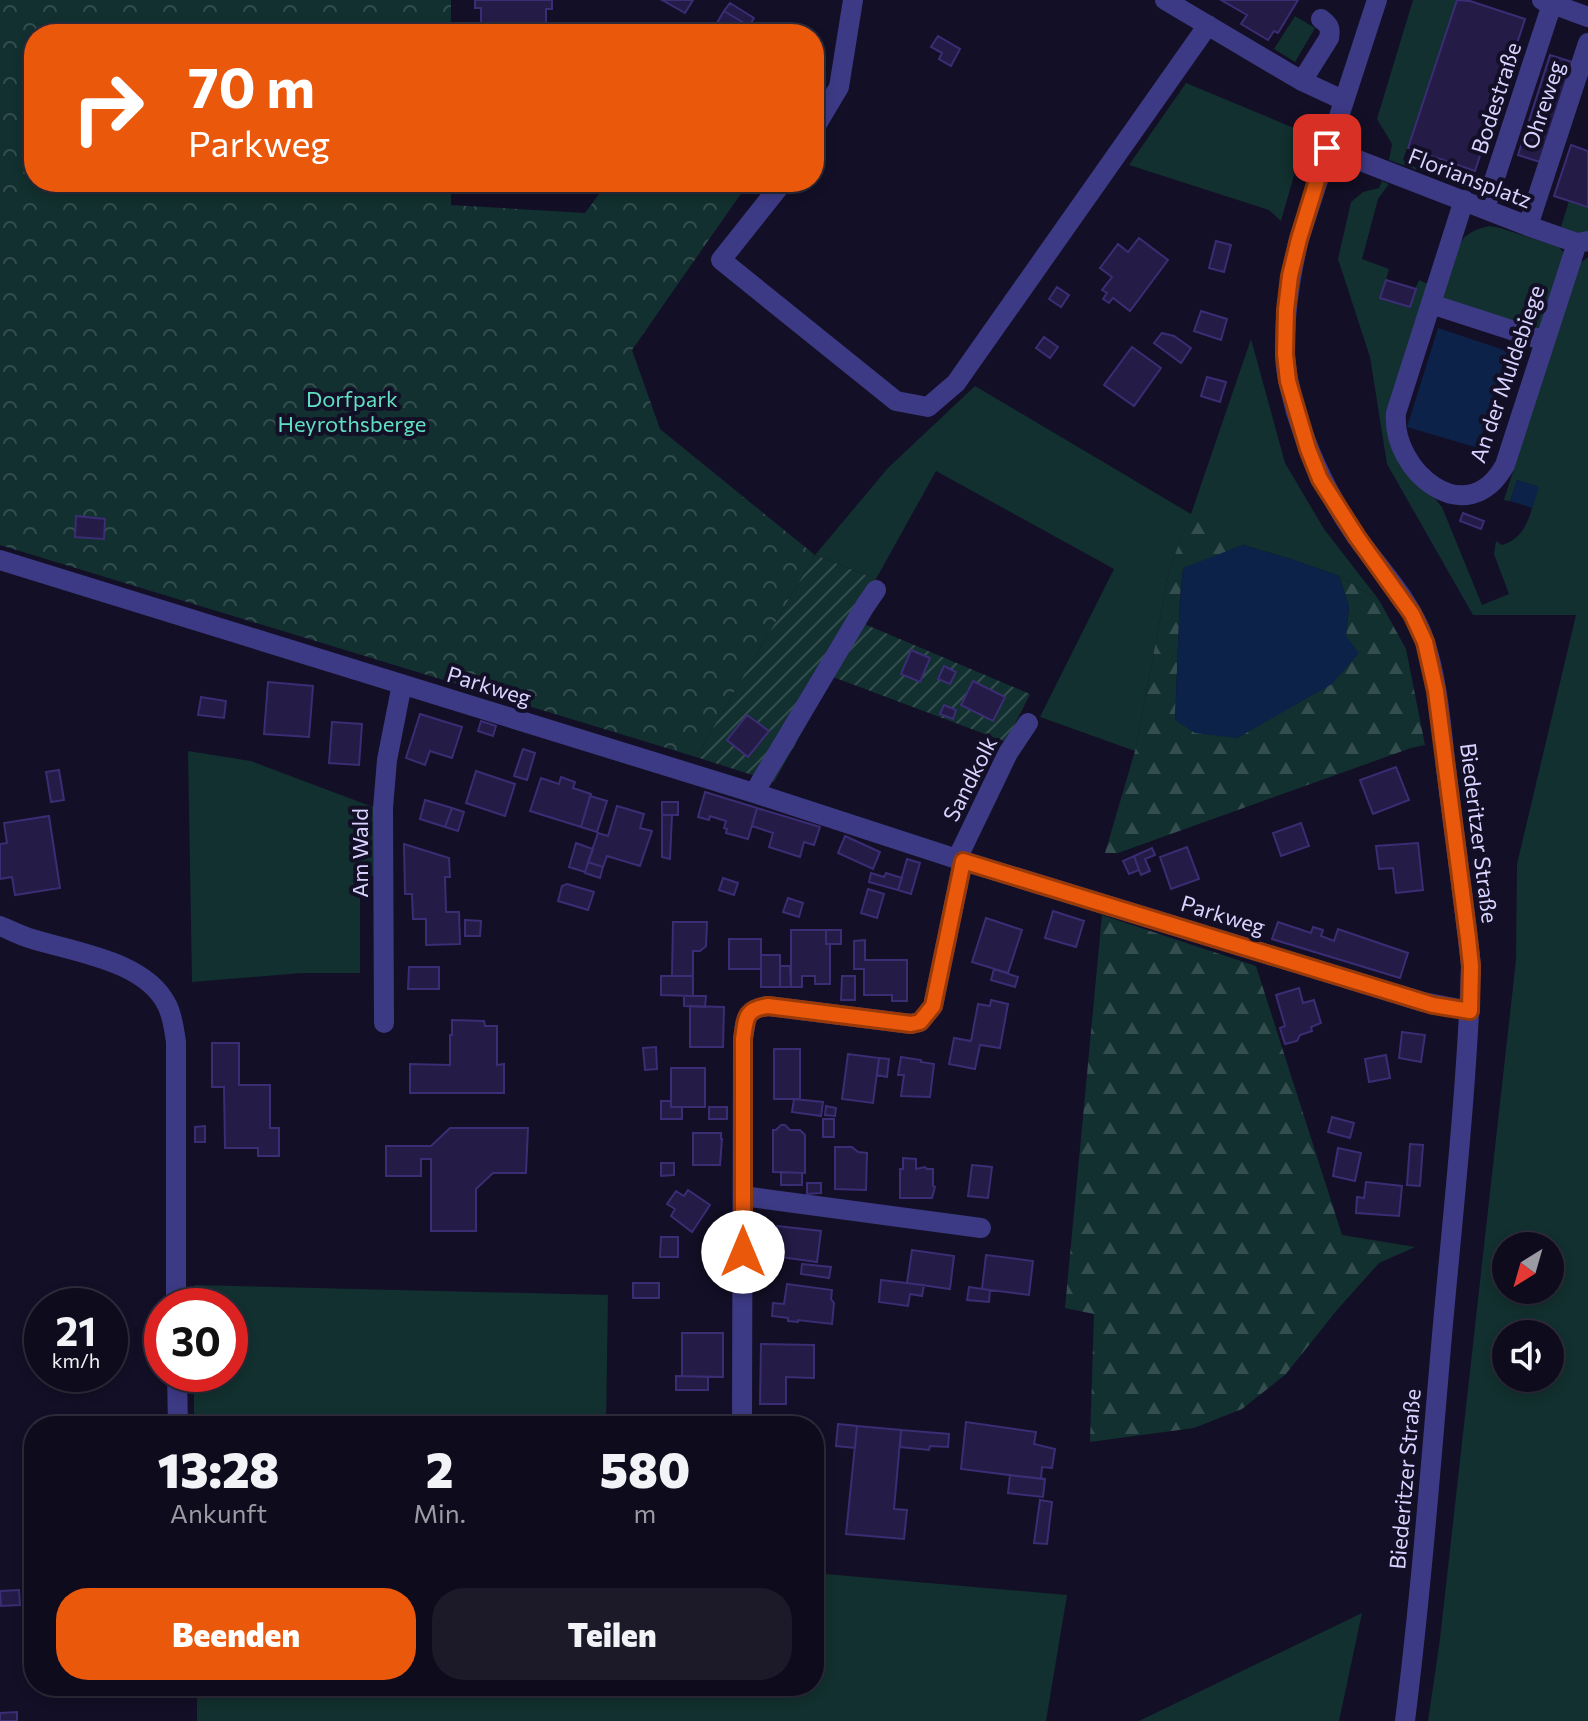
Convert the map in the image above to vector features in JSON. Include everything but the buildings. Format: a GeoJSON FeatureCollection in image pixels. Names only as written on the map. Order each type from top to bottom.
{"type":"FeatureCollection","features":[{"type":"Feature","properties":{"kind":"street"},"geometry":{"type":"LineString","coordinates":[[824,112],[839,87],[853,0]]}},
{"type":"Feature","properties":{"kind":"street"},"geometry":{"type":"LineString","coordinates":[[1165,0],[1302,81],[1343,100]]}},
{"type":"Feature","properties":{"kind":"street","name":"Biederitzer Straße"},"geometry":{"type":"LineString","coordinates":[[1377,0],[1299,239],[1286,310],[1286,369],[1304,436],[1320,479],[1412,614],[1425,642],[1436,691],[1471,966],[1470,1011],[1405,1721]]}},
{"type":"Feature","properties":{"kind":"street"},"geometry":{"type":"LineString","coordinates":[[1547,2],[1588,17]]}},
{"type":"Feature","properties":{"kind":"street","name":"Bodestraße"},"geometry":{"type":"LineString","coordinates":[[1485,208],[1547,2]]}},
{"type":"Feature","properties":{"kind":"street"},"geometry":{"type":"LineString","coordinates":[[1302,81],[1329,38],[1329,25],[1321,19]]}},
{"type":"Feature","properties":{"kind":"street"},"geometry":{"type":"LineString","coordinates":[[775,192],[721,260],[896,401],[928,407],[956,383],[1208,25]]}},
{"type":"Feature","properties":{"kind":"street","name":"Ohreweg"},"geometry":{"type":"LineString","coordinates":[[1528,226],[1588,43]]}},
{"type":"Feature","properties":{"kind":"street","name":"Floriansplatz"},"geometry":{"type":"LineString","coordinates":[[1327,148],[1528,226],[1582,242]]}},
{"type":"Feature","properties":{"kind":"street","name":"An der Muldebiege"},"geometry":{"type":"LineString","coordinates":[[1464,200],[1395,423],[1400,445],[1416,471],[1449,494],[1470,496],[1491,486],[1500,476],[1582,242]]}},
{"type":"Feature","properties":{"kind":"street"},"geometry":{"type":"LineString","coordinates":[[1431,304],[1545,341]]}},
{"type":"Feature","properties":{"kind":"street","name":"Parkweg"},"geometry":{"type":"LineString","coordinates":[[0,560],[754,793],[960,860],[1433,1005],[1470,1011]]}},
{"type":"Feature","properties":{"kind":"street"},"geometry":{"type":"LineString","coordinates":[[754,793],[876,590]]}},
{"type":"Feature","properties":{"kind":"street","name":"Am Wald"},"geometry":{"type":"LineString","coordinates":[[384,1023],[383,808],[387,760],[402,684]]}},
{"type":"Feature","properties":{"kind":"street","name":"Sandkolk"},"geometry":{"type":"LineString","coordinates":[[960,860],[1008,753],[1028,723]]}},
{"type":"Feature","properties":{"kind":"street"},"geometry":{"type":"LineString","coordinates":[[742,1416],[745,1022],[750,1012],[768,1006],[911,1024],[920,1022],[933,1006],[960,860]]}},
{"type":"Feature","properties":{"kind":"street"},"geometry":{"type":"LineString","coordinates":[[0,926],[115,963],[143,979],[166,1003],[176,1042],[176,1288]]}},
{"type":"Feature","properties":{"kind":"street"},"geometry":{"type":"LineString","coordinates":[[743,1196],[981,1228]]}},
{"type":"Feature","properties":{"kind":"street"},"geometry":{"type":"LineString","coordinates":[[177,1392],[178,1416]]}},
{"type":"Feature","properties":{"kind":"green space","name":"Dorfpark Heyrothsberge"},"geometry":{"type":"Polygon","coordinates":[[[0,0],[451,0],[451,24],[24,24],[24,192],[451,192],[451,205],[585,213],[601,192],[742,192],[632,350],[660,429],[815,555],[696,757],[0,545],[0,0]]]}},
{"type":"Feature","properties":{"kind":"green space"},"geometry":{"type":"Polygon","coordinates":[[[1413,0],[1457,0],[1403,160],[1425,173],[1389,160],[1392,144],[1377,119],[1413,0]]]}},
{"type":"Feature","properties":{"kind":"green space"},"geometry":{"type":"Polygon","coordinates":[[[1295,16],[1315,28],[1295,62],[1274,49],[1295,16]]]}},
{"type":"Feature","properties":{"kind":"green space"},"geometry":{"type":"Polygon","coordinates":[[[1186,83],[1306,133],[1281,221],[1269,210],[1129,165],[1186,83]]]}},
{"type":"Feature","properties":{"kind":"green space"},"geometry":{"type":"Polygon","coordinates":[[[1382,181],[1389,184],[1378,199],[1362,259],[1389,269],[1386,280],[1415,289],[1419,280],[1430,285],[1393,402],[1432,495],[1442,507],[1482,605],[1509,594],[1494,554],[1496,541],[1502,545],[1523,530],[1538,487],[1517,480],[1510,501],[1504,500],[1576,270],[1588,257],[1588,1721],[1428,1721],[1440,1639],[1516,960],[1517,864],[1576,615],[1473,615],[1387,464],[1370,357],[1338,259],[1351,202],[1363,192],[1379,188],[1382,181]]]}},
{"type":"Feature","properties":{"kind":"green space"},"geometry":{"type":"Polygon","coordinates":[[[1569,201],[1588,207],[1588,232],[1579,233],[1561,227],[1569,201]]]}},
{"type":"Feature","properties":{"kind":"green space"},"geometry":{"type":"Polygon","coordinates":[[[1490,226],[1559,247],[1564,253],[1538,331],[1441,298],[1462,241],[1471,232],[1490,226]]]}},
{"type":"Feature","properties":{"kind":"green space"},"geometry":{"type":"Polygon","coordinates":[[[1251,339],[1285,463],[1324,529],[1379,600],[1339,576],[1243,545],[1191,515],[1170,567],[1135,751],[1040,717],[1114,569],[936,471],[876,579],[815,555],[888,468],[975,386],[1191,514],[1251,339]]]}},
{"type":"Feature","properties":{"kind":"green space"},"geometry":{"type":"Polygon","coordinates":[[[1191,514],[1243,545],[1183,569],[1175,720],[1237,738],[1283,711],[1346,636],[1349,606],[1339,576],[1379,600],[1406,649],[1425,745],[1118,853],[1105,853],[1135,751],[1170,567],[1191,514]]]}},
{"type":"Feature","properties":{"kind":"green space"},"geometry":{"type":"Polygon","coordinates":[[[815,555],[876,579],[855,620],[1030,694],[1006,742],[833,677],[774,782],[696,757],[815,555]]]}},
{"type":"Feature","properties":{"kind":"green space"},"geometry":{"type":"Polygon","coordinates":[[[188,751],[251,761],[373,807],[373,876],[360,877],[360,973],[301,973],[192,982],[188,751]]]}},
{"type":"Feature","properties":{"kind":"green space"},"geometry":{"type":"Polygon","coordinates":[[[1102,915],[1256,966],[1342,1235],[1415,1247],[1379,1263],[1285,1375],[1242,1409],[1194,1428],[1090,1442],[1094,1314],[1065,1308],[1102,915]]]}},
{"type":"Feature","properties":{"kind":"green space"},"geometry":{"type":"Polygon","coordinates":[[[195,1285],[608,1295],[606,1416],[194,1416],[194,1392],[248,1392],[248,1288],[195,1288],[195,1285]]]}},
{"type":"Feature","properties":{"kind":"green space"},"geometry":{"type":"Polygon","coordinates":[[[824,1574],[1067,1595],[1046,1721],[197,1721],[197,1696],[824,1696],[824,1574]]]}},
{"type":"Feature","properties":{"kind":"green space"},"geometry":{"type":"Polygon","coordinates":[[[1362,1613],[1339,1721],[1139,1721],[1362,1613]]]}},
{"type":"Feature","properties":{"kind":"water"},"geometry":{"type":"Polygon","coordinates":[[[1438,328],[1507,351],[1478,448],[1407,427],[1438,328]]]}},
{"type":"Feature","properties":{"kind":"water"},"geometry":{"type":"Polygon","coordinates":[[[1517,480],[1539,487],[1532,508],[1510,501],[1517,480]]]}},
{"type":"Feature","properties":{"kind":"water"},"geometry":{"type":"Polygon","coordinates":[[[1243,545],[1339,576],[1349,606],[1346,636],[1359,653],[1332,684],[1237,738],[1195,733],[1175,720],[1183,568],[1243,545]]]}},
{"type":"Feature","properties":{"kind":"route"},"geometry":{"type":"LineString","coordinates":[[743,1252],[743,1039],[750,1012],[768,1006],[911,1024],[920,1022],[933,1006],[963,861],[1433,1005],[1470,1011],[1468,938],[1436,691],[1425,642],[1412,614],[1320,479],[1308,449],[1286,369],[1286,310],[1290,276],[1327,148]]}}]}
